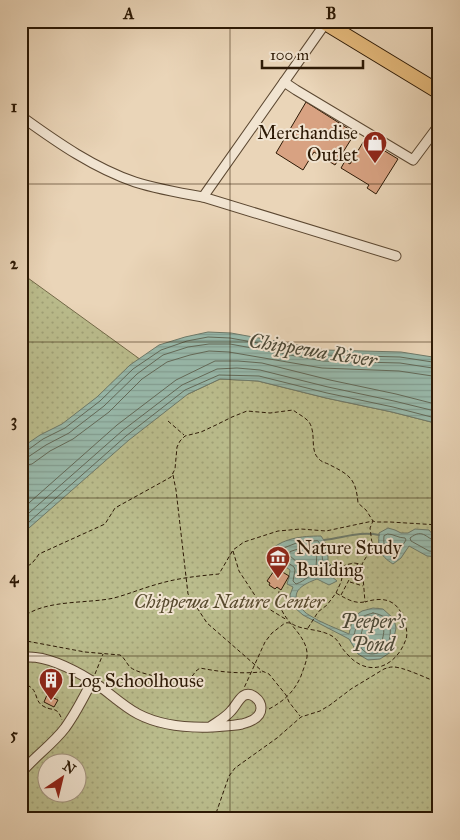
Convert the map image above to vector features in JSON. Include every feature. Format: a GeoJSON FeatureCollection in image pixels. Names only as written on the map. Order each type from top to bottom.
{"type":"FeatureCollection","features":[{"type":"Feature","properties":{"kind":"highway"},"geometry":{"type":"LineString","coordinates":[[325,22],[439,92]]}},
{"type":"Feature","properties":{"kind":"street"},"geometry":{"type":"LineString","coordinates":[[203,197],[325,22]]}},
{"type":"Feature","properties":{"kind":"street"},"geometry":{"type":"LineString","coordinates":[[284,82],[413,160],[439,125]]}},
{"type":"Feature","properties":{"kind":"street"},"geometry":{"type":"LineString","coordinates":[[22,117],[55,141],[83,158],[136,182],[203,197],[396,256]]}},
{"type":"Feature","properties":{"kind":"street"},"geometry":{"type":"LineString","coordinates":[[21,658],[47,660],[64,666],[92,681],[140,715],[177,726],[196,728],[234,726],[254,719],[260,714],[262,706],[257,698],[250,695],[243,696],[228,715],[210,727]]}},
{"type":"Feature","properties":{"kind":"street"},"geometry":{"type":"LineString","coordinates":[[21,773],[64,729],[84,698],[92,681]]}},
{"type":"Feature","properties":{"kind":"path"},"geometry":{"type":"LineString","coordinates":[[21,567],[32,564],[39,554],[105,524],[115,508],[171,477],[175,469],[177,447],[185,436],[201,432],[232,416],[247,411],[270,413],[293,410],[309,422],[314,434],[314,449],[319,460],[346,474],[354,481],[358,503],[366,510],[372,521],[370,528],[371,549],[362,564],[365,602]]}},
{"type":"Feature","properties":{"kind":"path"},"geometry":{"type":"LineString","coordinates":[[168,421],[185,436]]}},
{"type":"Feature","properties":{"kind":"path"},"geometry":{"type":"LineString","coordinates":[[172,474],[176,490],[188,594],[207,623],[262,671],[269,674],[301,717]]}},
{"type":"Feature","properties":{"kind":"path"},"geometry":{"type":"LineString","coordinates":[[21,620],[25,615],[35,610],[60,604],[111,599],[155,584],[185,577],[218,574],[232,550],[244,542],[278,531],[301,529],[326,531],[372,521],[439,525]]}},
{"type":"Feature","properties":{"kind":"path"},"geometry":{"type":"LineString","coordinates":[[371,549],[387,548],[386,544]]}},
{"type":"Feature","properties":{"kind":"path"},"geometry":{"type":"LineString","coordinates":[[232,550],[238,571],[256,597],[270,610],[288,620]]}},
{"type":"Feature","properties":{"kind":"path"},"geometry":{"type":"LineString","coordinates":[[341,596],[358,563]]}},
{"type":"Feature","properties":{"kind":"path"},"geometry":{"type":"LineString","coordinates":[[328,569],[327,565],[362,564]]}},
{"type":"Feature","properties":{"kind":"path"},"geometry":{"type":"LineString","coordinates":[[308,628],[318,612],[336,593],[345,565]]}},
{"type":"Feature","properties":{"kind":"path"},"geometry":{"type":"LineString","coordinates":[[349,582],[364,586]]}},
{"type":"Feature","properties":{"kind":"path"},"geometry":{"type":"LineString","coordinates":[[261,710],[272,707],[287,697],[299,681],[307,656],[305,643],[281,608],[279,590]]}},
{"type":"Feature","properties":{"kind":"path"},"geometry":{"type":"LineString","coordinates":[[243,696],[245,685],[265,642],[284,623],[291,623],[298,627],[334,636],[351,658],[363,666],[376,668],[386,666],[398,654],[406,640],[407,634],[402,613],[397,606],[390,601],[380,599],[359,603],[354,602],[336,593]]}},
{"type":"Feature","properties":{"kind":"path"},"geometry":{"type":"LineString","coordinates":[[21,640],[75,651],[120,656],[124,658],[130,668],[144,673],[185,681],[190,680],[200,668],[224,673],[262,671]]}},
{"type":"Feature","properties":{"kind":"path"},"geometry":{"type":"LineString","coordinates":[[92,681],[103,653]]}},
{"type":"Feature","properties":{"kind":"path"},"geometry":{"type":"LineString","coordinates":[[214,819],[231,772],[277,738],[301,717],[320,711],[351,689],[387,668],[395,667],[439,683]]}},
{"type":"Feature","properties":{"kind":"path"},"geometry":{"type":"LineString","coordinates":[[21,684],[34,689],[39,702],[44,707],[52,708],[58,712],[62,718],[64,729]]}},
{"type":"Feature","properties":{"kind":"green space","name":"Chippewa Nature Center"},"geometry":{"type":"Polygon","coordinates":[[[21,273],[188,394],[220,379],[258,381],[439,424],[439,819],[21,819],[21,273]]]}},
{"type":"Feature","properties":{"kind":"water","name":"Chippewa River"},"geometry":{"type":"Polygon","coordinates":[[[208,332],[231,333],[325,350],[401,352],[439,358],[439,424],[258,381],[220,379],[188,394],[129,440],[21,535],[21,448],[40,435],[62,424],[97,397],[130,365],[159,345],[208,332]]]}},
{"type":"Feature","properties":{"kind":"water"},"geometry":{"type":"Polygon","coordinates":[[[388,528],[401,533],[408,533],[415,529],[429,530],[434,536],[439,538],[439,557],[427,556],[409,546],[401,558],[393,564],[385,558],[379,547],[379,533],[388,528]]]}},
{"type":"Feature","properties":{"kind":"water","name":"Peeper's Pond"},"geometry":{"type":"Polygon","coordinates":[[[321,536],[327,548],[328,562],[331,565],[330,575],[337,581],[329,585],[317,579],[307,583],[297,592],[297,601],[308,614],[349,634],[353,617],[362,611],[373,608],[383,609],[394,619],[396,628],[391,652],[380,659],[368,660],[358,654],[349,639],[303,615],[295,608],[291,602],[290,595],[293,587],[287,584],[290,570],[267,553],[285,541],[321,536]]]}},
{"type":"Feature","properties":{"kind":"building"},"geometry":{"type":"Polygon","coordinates":[[[306,102],[355,133],[335,165],[314,152],[303,170],[276,153],[306,102]]]}},
{"type":"Feature","properties":{"kind":"building"},"geometry":{"type":"Polygon","coordinates":[[[365,139],[398,159],[376,194],[367,188],[369,185],[341,168],[345,161],[350,164],[365,139]]]}},
{"type":"Feature","properties":{"kind":"building","name":"Nature Study Building"},"geometry":{"type":"Polygon","coordinates":[[[276,568],[289,576],[281,590],[277,587],[275,589],[267,581],[276,568]]]}},
{"type":"Feature","properties":{"kind":"building","name":"Log Schoolhouse"},"geometry":{"type":"Polygon","coordinates":[[[47,695],[58,700],[54,707],[44,702],[47,695]]]}},
{"type":"Feature","properties":{"kind":"waterway"},"geometry":{"type":"LineString","coordinates":[[324,540],[358,534],[379,535]]}},
{"type":"Feature","properties":{"kind":"place","name":"Merchandise Outlet"},"geometry":{"type":"Point","coordinates":[375,164]}},
{"type":"Feature","properties":{"kind":"place","name":"Nature Study Building"},"geometry":{"type":"Point","coordinates":[278,579]}},
{"type":"Feature","properties":{"kind":"place","name":"Log Schoolhouse"},"geometry":{"type":"Point","coordinates":[51,701]}}]}
